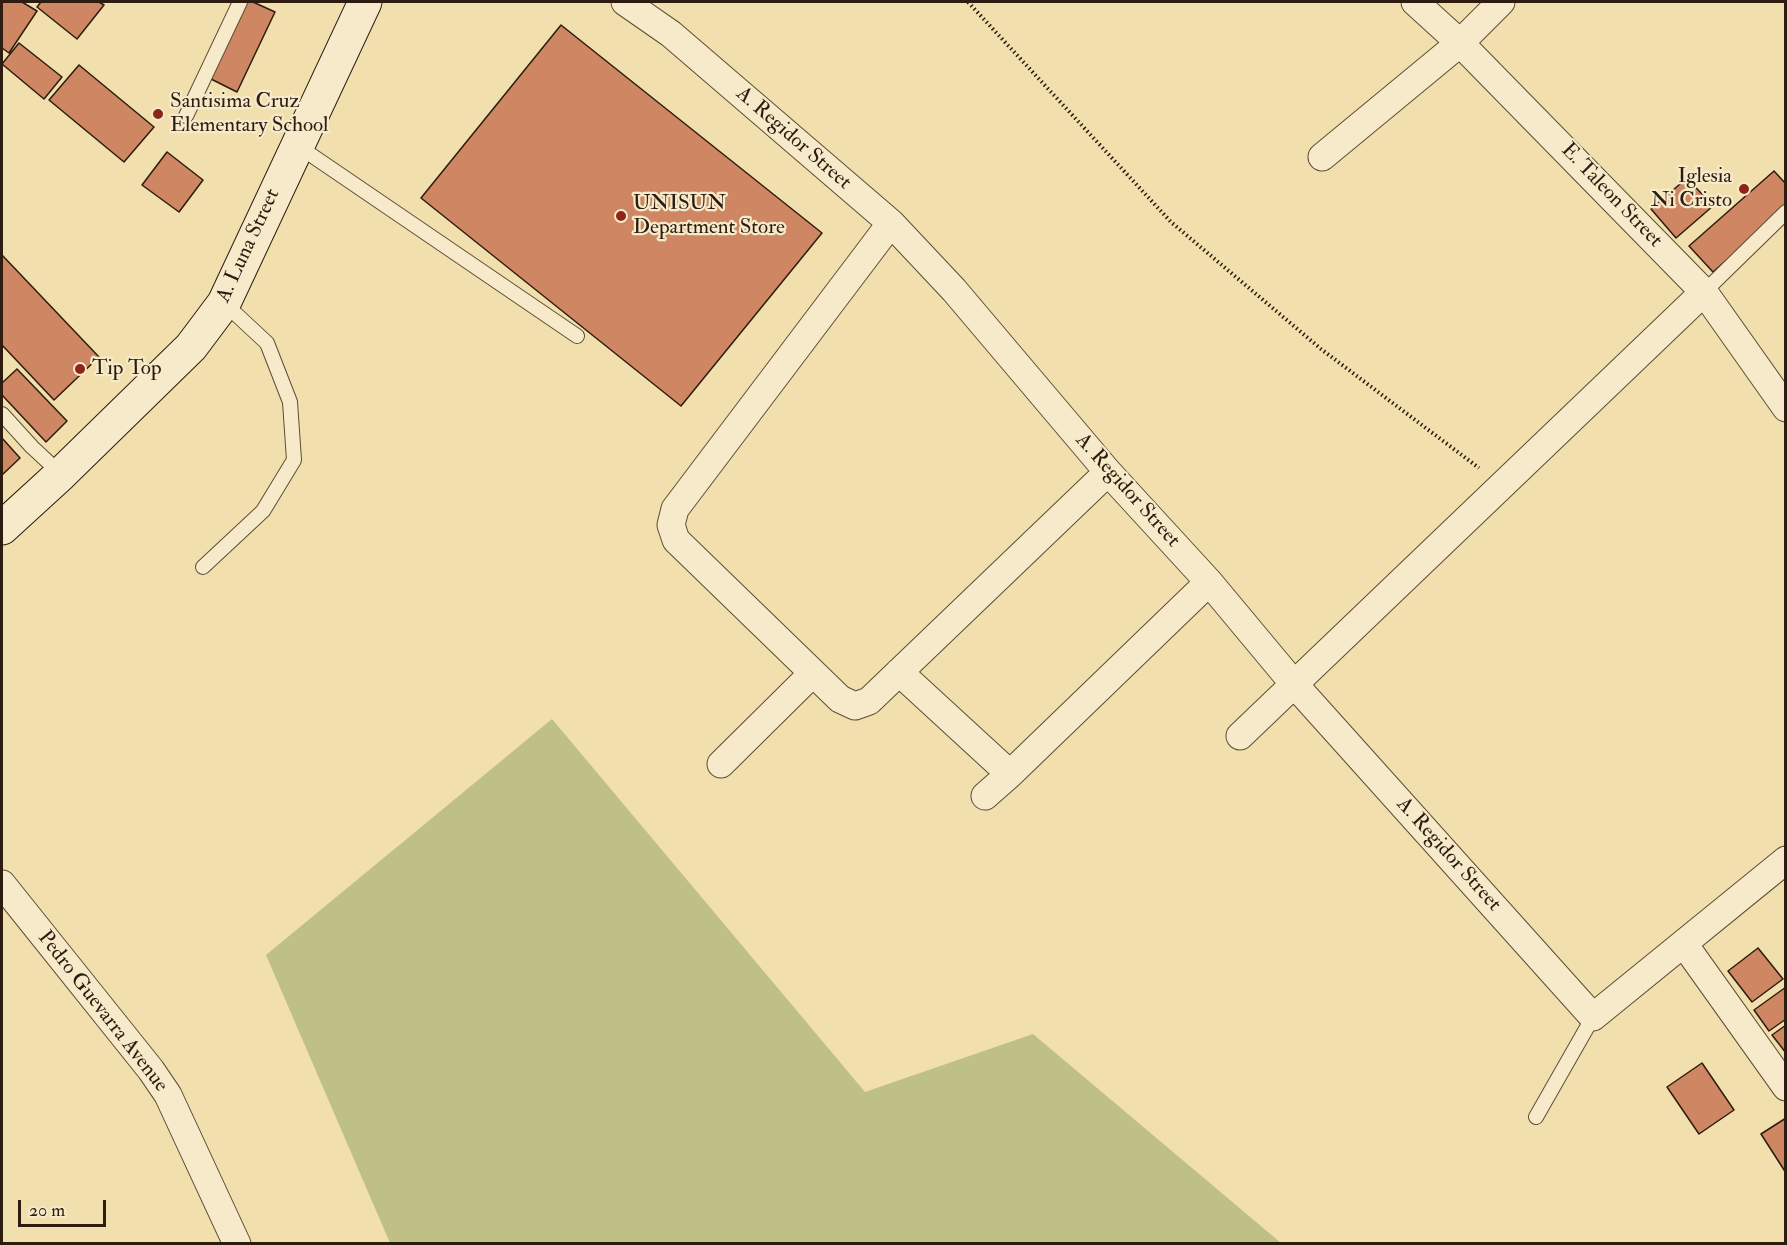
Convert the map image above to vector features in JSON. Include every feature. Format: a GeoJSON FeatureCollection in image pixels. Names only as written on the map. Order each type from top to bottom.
{"type":"FeatureCollection","features":[{"type":"Feature","properties":{"kind":"street","name":"A. Luna Street"},"geometry":{"type":"LineString","coordinates":[[2,528],[61,474],[191,347],[224,303],[365,2]]}},
{"type":"Feature","properties":{"kind":"street","name":"A. Regidor Street"},"geometry":{"type":"LineString","coordinates":[[625,2],[671,34],[891,223],[954,290],[1108,472],[1209,582],[1294,684],[1593,1017]]}},
{"type":"Feature","properties":{"kind":"street","name":"E. Taleon Street"},"geometry":{"type":"LineString","coordinates":[[1415,2],[1460,43],[1704,292],[1785,408]]}},
{"type":"Feature","properties":{"kind":"street"},"geometry":{"type":"LineString","coordinates":[[1322,157],[1460,43],[1501,2]]}},
{"type":"Feature","properties":{"kind":"street"},"geometry":{"type":"LineString","coordinates":[[891,223],[675,509],[671,525],[676,540],[840,699],[855,706],[869,701],[1108,472]]}},
{"type":"Feature","properties":{"kind":"street"},"geometry":{"type":"LineString","coordinates":[[1240,736],[1704,292]]}},
{"type":"Feature","properties":{"kind":"street"},"geometry":{"type":"LineString","coordinates":[[985,796],[1209,582]]}},
{"type":"Feature","properties":{"kind":"street"},"geometry":{"type":"LineString","coordinates":[[899,672],[1010,774]]}},
{"type":"Feature","properties":{"kind":"street"},"geometry":{"type":"LineString","coordinates":[[722,764],[813,673]]}},
{"type":"Feature","properties":{"kind":"street"},"geometry":{"type":"LineString","coordinates":[[1593,1017],[1785,860]]}},
{"type":"Feature","properties":{"kind":"street","name":"Pedro Guevarra Avenue"},"geometry":{"type":"LineString","coordinates":[[2,884],[151,1070],[168,1095],[237,1244]]}},
{"type":"Feature","properties":{"kind":"street"},"geometry":{"type":"LineString","coordinates":[[1684,944],[1785,1087]]}},
{"type":"Feature","properties":{"kind":"lane"},"geometry":{"type":"LineString","coordinates":[[186,116],[240,2]]}},
{"type":"Feature","properties":{"kind":"lane"},"geometry":{"type":"LineString","coordinates":[[297,145],[577,336]]}},
{"type":"Feature","properties":{"kind":"lane"},"geometry":{"type":"LineString","coordinates":[[1704,292],[1785,212]]}},
{"type":"Feature","properties":{"kind":"lane"},"geometry":{"type":"LineString","coordinates":[[203,567],[263,511],[294,460],[290,402],[267,343],[224,303]]}},
{"type":"Feature","properties":{"kind":"lane"},"geometry":{"type":"LineString","coordinates":[[2,414],[61,474]]}},
{"type":"Feature","properties":{"kind":"lane"},"geometry":{"type":"LineString","coordinates":[[1536,1117],[1593,1017]]}},
{"type":"Feature","properties":{"kind":"path"},"geometry":{"type":"LineString","coordinates":[[968,2],[1171,222],[1321,349],[1502,485]]}},
{"type":"Feature","properties":{"kind":"green space"},"geometry":{"type":"Polygon","coordinates":[[[552,719],[865,1092],[1033,1034],[1281,1243],[390,1243],[266,955],[552,719]]]}},
{"type":"Feature","properties":{"kind":"building"},"geometry":{"type":"Polygon","coordinates":[[[2,2],[22,2],[37,11],[9,53],[2,48],[2,2]]]}},
{"type":"Feature","properties":{"kind":"building"},"geometry":{"type":"Polygon","coordinates":[[[41,2],[99,2],[104,5],[77,39],[37,7],[41,2]]]}},
{"type":"Feature","properties":{"kind":"building"},"geometry":{"type":"Polygon","coordinates":[[[246,2],[253,2],[275,12],[237,92],[209,78],[246,2]]]}},
{"type":"Feature","properties":{"kind":"building","name":"UNISUN Department Store"},"geometry":{"type":"Polygon","coordinates":[[[561,25],[822,233],[681,406],[421,198],[561,25]]]}},
{"type":"Feature","properties":{"kind":"building"},"geometry":{"type":"Polygon","coordinates":[[[19,43],[62,77],[44,99],[2,64],[19,43]]]}},
{"type":"Feature","properties":{"kind":"building"},"geometry":{"type":"Polygon","coordinates":[[[79,65],[154,127],[124,162],[49,100],[79,65]]]}},
{"type":"Feature","properties":{"kind":"building"},"geometry":{"type":"Polygon","coordinates":[[[167,152],[203,180],[179,212],[142,185],[167,152]]]}},
{"type":"Feature","properties":{"kind":"building"},"geometry":{"type":"Polygon","coordinates":[[[1774,171],[1786,184],[1786,208],[1713,272],[1689,246],[1774,171]]]}},
{"type":"Feature","properties":{"kind":"building"},"geometry":{"type":"Polygon","coordinates":[[[1687,178],[1713,206],[1676,238],[1651,209],[1687,178]]]}},
{"type":"Feature","properties":{"kind":"building"},"geometry":{"type":"Polygon","coordinates":[[[2,255],[99,357],[54,400],[2,345],[2,255]]]}},
{"type":"Feature","properties":{"kind":"building"},"geometry":{"type":"Polygon","coordinates":[[[17,369],[67,421],[46,442],[2,395],[2,383],[17,369]]]}},
{"type":"Feature","properties":{"kind":"building"},"geometry":{"type":"Polygon","coordinates":[[[2,438],[20,458],[2,475],[2,438]]]}},
{"type":"Feature","properties":{"kind":"building"},"geometry":{"type":"Polygon","coordinates":[[[1758,948],[1783,979],[1752,1002],[1728,971],[1758,948]]]}},
{"type":"Feature","properties":{"kind":"building"},"geometry":{"type":"Polygon","coordinates":[[[1786,987],[1786,1019],[1769,1031],[1754,1010],[1786,987]]]}},
{"type":"Feature","properties":{"kind":"building"},"geometry":{"type":"Polygon","coordinates":[[[1786,1025],[1786,1053],[1772,1035],[1786,1025]]]}},
{"type":"Feature","properties":{"kind":"building"},"geometry":{"type":"Polygon","coordinates":[[[1702,1063],[1734,1110],[1699,1134],[1667,1087],[1702,1063]]]}},
{"type":"Feature","properties":{"kind":"building"},"geometry":{"type":"Polygon","coordinates":[[[1786,1118],[1786,1173],[1761,1134],[1786,1118]]]}},
{"type":"Feature","properties":{"kind":"place","name":"Santisima Cruz Elementary School"},"geometry":{"type":"Point","coordinates":[158,114]}},
{"type":"Feature","properties":{"kind":"place","name":"Iglesia Ni Cristo"},"geometry":{"type":"Point","coordinates":[1744,189]}},
{"type":"Feature","properties":{"kind":"place","name":"UNISUN Department Store"},"geometry":{"type":"Point","coordinates":[621,216]}},
{"type":"Feature","properties":{"kind":"place","name":"Tip Top"},"geometry":{"type":"Point","coordinates":[80,369]}}]}
